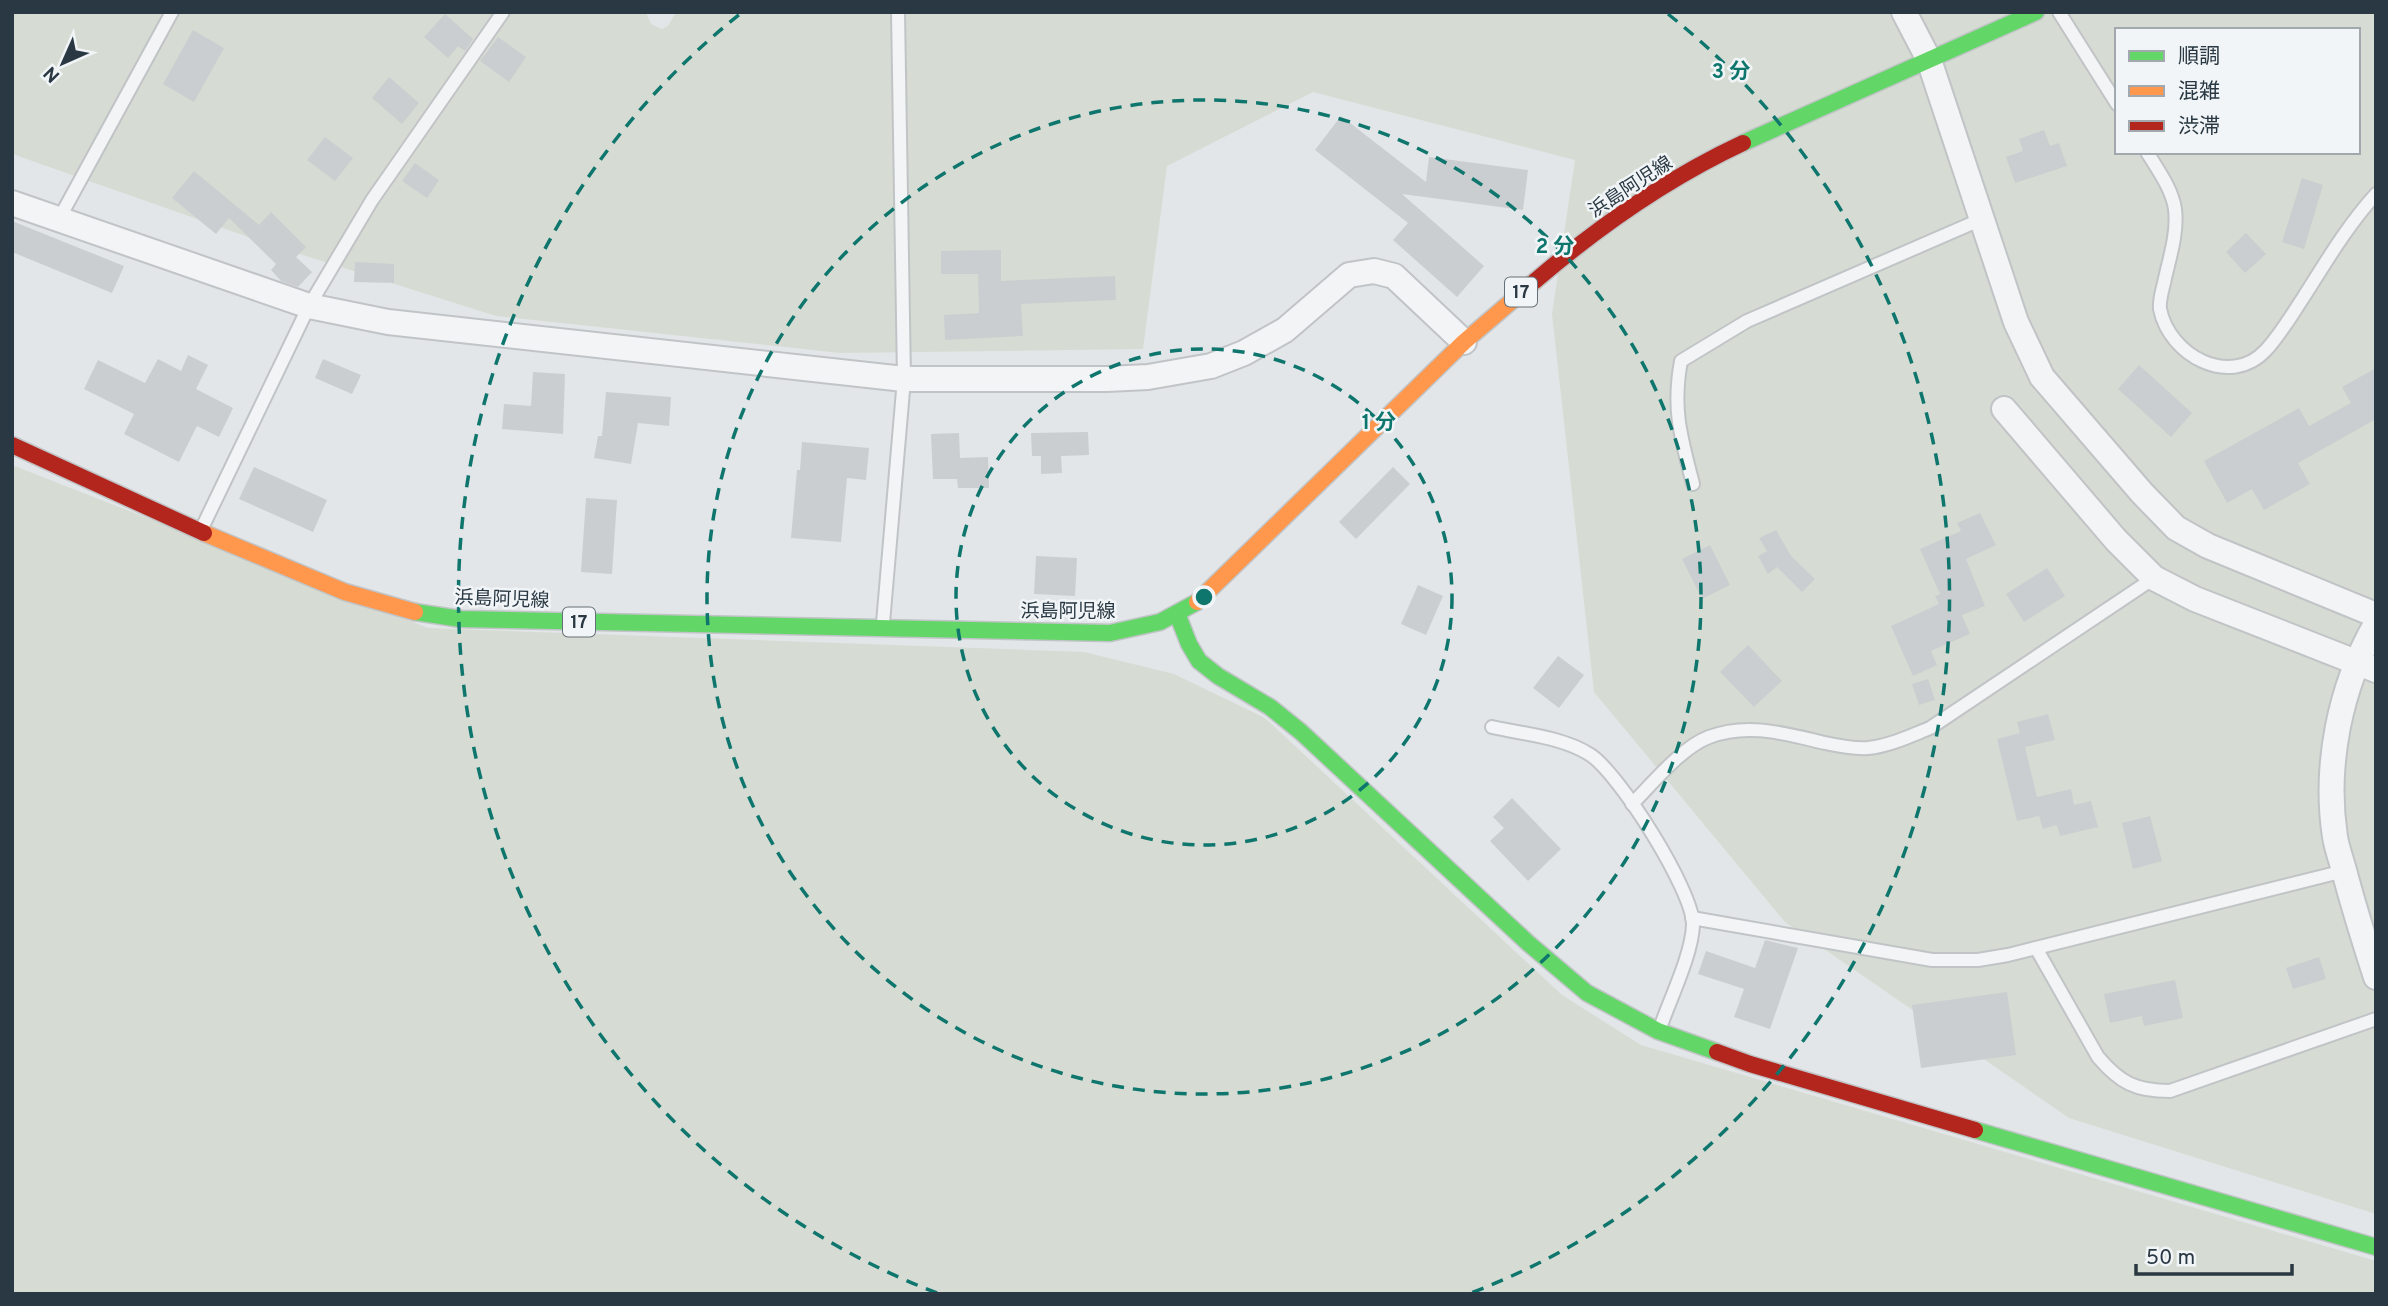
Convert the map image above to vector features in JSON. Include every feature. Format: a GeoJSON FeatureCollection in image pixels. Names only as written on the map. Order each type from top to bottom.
{"type":"FeatureCollection","features":[{"type":"Feature","properties":{"kind":"main road","name":"浜島阿児線"},"geometry":{"type":"LineString","coordinates":[[12,445],[335,590],[397,609],[428,615],[461,619],[883,629],[1110,633],[1147,628],[1178,616],[1204,597],[1464,342],[1549,269],[1617,217],[1664,186],[1739,145],[2036,12]]}},
{"type":"Feature","properties":{"kind":"main road"},"geometry":{"type":"LineString","coordinates":[[1178,616],[1189,645],[1199,661],[1218,676],[1270,707],[1301,732],[1528,943],[1587,993],[1658,1031],[1750,1064],[2376,1247]]}},
{"type":"Feature","properties":{"kind":"street"},"geometry":{"type":"LineString","coordinates":[[1904,12],[1929,60],[2016,322],[2042,377],[2142,493],[2176,528],[2208,546],[2376,615]]}},
{"type":"Feature","properties":{"kind":"street"},"geometry":{"type":"LineString","coordinates":[[12,203],[309,306],[388,322],[904,379],[1107,379],[1158,375],[1212,366],[1263,343],[1313,307],[1349,275],[1366,271],[1394,276],[1464,342]]}},
{"type":"Feature","properties":{"kind":"street"},"geometry":{"type":"LineString","coordinates":[[2004,409],[2116,540],[2154,578],[2194,600],[2367,667]]}},
{"type":"Feature","properties":{"kind":"street"},"geometry":{"type":"LineString","coordinates":[[2376,624],[2367,667],[2338,723],[2332,777],[2335,837],[2376,977]]}},
{"type":"Feature","properties":{"kind":"lane"},"geometry":{"type":"LineString","coordinates":[[59,219],[172,12]]}},
{"type":"Feature","properties":{"kind":"lane"},"geometry":{"type":"LineString","coordinates":[[200,531],[309,306],[372,200],[503,12]]}},
{"type":"Feature","properties":{"kind":"lane"},"geometry":{"type":"LineString","coordinates":[[883,629],[904,379],[898,12]]}},
{"type":"Feature","properties":{"kind":"lane"},"geometry":{"type":"LineString","coordinates":[[2059,12],[2115,101]]}},
{"type":"Feature","properties":{"kind":"lane"},"geometry":{"type":"LineString","coordinates":[[2148,154],[2161,175],[2175,208],[2175,233],[2160,308],[2172,335],[2186,351],[2206,364],[2218,367],[2232,368],[2264,353],[2281,332],[2348,227],[2376,194]]}},
{"type":"Feature","properties":{"kind":"lane"},"geometry":{"type":"LineString","coordinates":[[1693,484],[1675,404],[1681,361],[1747,321],[1982,219]]}},
{"type":"Feature","properties":{"kind":"lane"},"geometry":{"type":"LineString","coordinates":[[1632,804],[1692,746],[1708,737],[1727,732],[1761,729],[1849,748],[1868,748],[1907,738],[1930,728],[2154,578]]}},
{"type":"Feature","properties":{"kind":"lane"},"geometry":{"type":"LineString","coordinates":[[1492,727],[1572,746],[1591,754],[1607,768],[1681,883],[1692,918],[1692,939],[1658,1031]]}},
{"type":"Feature","properties":{"kind":"lane"},"geometry":{"type":"LineString","coordinates":[[1692,918],[1932,960],[1978,960],[2344,871]]}},
{"type":"Feature","properties":{"kind":"lane"},"geometry":{"type":"LineString","coordinates":[[2035,948],[2098,1057],[2110,1071],[2135,1087],[2171,1091],[2376,1019]]}},
{"type":"Feature","properties":{"kind":"shaded area"},"geometry":{"type":"Polygon","coordinates":[[[12,12],[646,12],[651,24],[662,29],[668,26],[676,12],[2376,12],[2376,1214],[2069,1118],[1785,922],[1594,692],[1552,314],[1575,160],[1313,92],[1167,166],[1143,349],[840,353],[496,316],[265,243],[12,153],[12,12]]]}},
{"type":"Feature","properties":{"kind":"shaded area"},"geometry":{"type":"Polygon","coordinates":[[[12,465],[428,628],[1084,652],[1174,674],[1265,718],[1562,995],[1641,1045],[2376,1261],[2376,1294],[12,1294],[12,465]]]}},
{"type":"Feature","properties":{"kind":"building"},"geometry":{"type":"Polygon","coordinates":[[[445,14],[473,39],[465,51],[458,46],[448,58],[424,37],[445,14]]]}},
{"type":"Feature","properties":{"kind":"building"},"geometry":{"type":"Polygon","coordinates":[[[193,30],[224,48],[194,102],[163,84],[193,30]]]}},
{"type":"Feature","properties":{"kind":"building"},"geometry":{"type":"Polygon","coordinates":[[[498,37],[526,57],[509,82],[480,61],[498,37]]]}},
{"type":"Feature","properties":{"kind":"building"},"geometry":{"type":"Polygon","coordinates":[[[389,77],[419,103],[402,124],[372,98],[389,77]]]}},
{"type":"Feature","properties":{"kind":"building"},"geometry":{"type":"Polygon","coordinates":[[[1341,116],[1426,182],[1429,157],[1528,170],[1523,210],[1402,194],[1484,266],[1457,297],[1393,240],[1408,223],[1315,150],[1341,116]]]}},
{"type":"Feature","properties":{"kind":"building"},"geometry":{"type":"Polygon","coordinates":[[[2044,130],[2050,146],[2059,143],[2067,166],[2015,183],[2006,157],[2023,151],[2019,139],[2044,130]]]}},
{"type":"Feature","properties":{"kind":"building"},"geometry":{"type":"Polygon","coordinates":[[[325,137],[353,158],[335,181],[307,160],[325,137]]]}},
{"type":"Feature","properties":{"kind":"building"},"geometry":{"type":"Polygon","coordinates":[[[415,163],[439,180],[427,198],[402,181],[415,163]]]}},
{"type":"Feature","properties":{"kind":"building"},"geometry":{"type":"Polygon","coordinates":[[[194,171],[259,225],[271,212],[306,247],[296,257],[312,272],[298,287],[281,281],[271,270],[276,264],[229,218],[216,234],[172,198],[194,171]]]}},
{"type":"Feature","properties":{"kind":"building"},"geometry":{"type":"Polygon","coordinates":[[[2302,178],[2323,185],[2304,249],[2282,242],[2302,178]]]}},
{"type":"Feature","properties":{"kind":"building"},"geometry":{"type":"Polygon","coordinates":[[[12,221],[124,266],[112,293],[12,252],[12,221]]]}},
{"type":"Feature","properties":{"kind":"building"},"geometry":{"type":"Polygon","coordinates":[[[2246,233],[2266,254],[2245,273],[2226,252],[2246,233]]]}},
{"type":"Feature","properties":{"kind":"building"},"geometry":{"type":"Polygon","coordinates":[[[1001,250],[1001,281],[1115,276],[1116,300],[1021,304],[1023,336],[945,340],[944,315],[979,313],[978,274],[941,274],[941,251],[1001,250]]]}},
{"type":"Feature","properties":{"kind":"building"},"geometry":{"type":"Polygon","coordinates":[[[355,262],[394,264],[394,283],[354,282],[355,262]]]}},
{"type":"Feature","properties":{"kind":"building"},"geometry":{"type":"Polygon","coordinates":[[[188,355],[208,365],[196,389],[233,408],[219,437],[197,426],[179,462],[124,434],[134,414],[84,389],[98,360],[145,383],[158,359],[181,371],[188,355]]]}},
{"type":"Feature","properties":{"kind":"building"},"geometry":{"type":"Polygon","coordinates":[[[323,359],[361,375],[352,394],[315,378],[323,359]]]}},
{"type":"Feature","properties":{"kind":"building"},"geometry":{"type":"Polygon","coordinates":[[[2139,365],[2192,413],[2171,437],[2118,389],[2139,365]]]}},
{"type":"Feature","properties":{"kind":"building"},"geometry":{"type":"Polygon","coordinates":[[[2376,368],[2376,419],[2298,463],[2310,484],[2264,510],[2252,489],[2227,503],[2204,461],[2299,408],[2309,426],[2351,403],[2342,387],[2376,368]]]}},
{"type":"Feature","properties":{"kind":"building"},"geometry":{"type":"Polygon","coordinates":[[[533,372],[565,374],[563,434],[502,429],[504,404],[531,406],[533,372]]]}},
{"type":"Feature","properties":{"kind":"building"},"geometry":{"type":"Polygon","coordinates":[[[606,392],[671,397],[669,426],[638,423],[631,464],[594,458],[598,436],[602,436],[606,392]]]}},
{"type":"Feature","properties":{"kind":"building"},"geometry":{"type":"Polygon","coordinates":[[[1088,432],[1089,455],[1061,456],[1062,473],[1041,474],[1041,456],[1032,456],[1031,433],[1088,432]]]}},
{"type":"Feature","properties":{"kind":"building"},"geometry":{"type":"Polygon","coordinates":[[[959,433],[960,458],[988,457],[989,488],[958,488],[957,479],[933,479],[931,434],[959,433]]]}},
{"type":"Feature","properties":{"kind":"building"},"geometry":{"type":"Polygon","coordinates":[[[802,442],[869,448],[866,480],[847,478],[841,542],[791,538],[802,442]]]}},
{"type":"Feature","properties":{"kind":"building"},"geometry":{"type":"Polygon","coordinates":[[[254,467],[327,500],[313,532],[239,499],[254,467]]]}},
{"type":"Feature","properties":{"kind":"building"},"geometry":{"type":"Polygon","coordinates":[[[1393,467],[1410,484],[1356,539],[1339,522],[1393,467]]]}},
{"type":"Feature","properties":{"kind":"building"},"geometry":{"type":"Polygon","coordinates":[[[586,498],[617,500],[612,574],[581,572],[586,498]]]}},
{"type":"Feature","properties":{"kind":"building"},"geometry":{"type":"Polygon","coordinates":[[[1980,513],[1996,545],[1966,559],[1985,606],[1962,615],[1970,634],[1931,651],[1937,665],[1913,676],[1891,626],[1939,604],[1935,596],[1940,594],[1920,549],[1961,531],[1957,523],[1980,513]]]}},
{"type":"Feature","properties":{"kind":"building"},"geometry":{"type":"Polygon","coordinates":[[[1776,530],[1791,556],[1815,579],[1802,592],[1777,567],[1768,574],[1758,556],[1767,551],[1759,538],[1776,530]]]}},
{"type":"Feature","properties":{"kind":"building"},"geometry":{"type":"Polygon","coordinates":[[[1710,545],[1730,585],[1702,599],[1682,559],[1710,545]]]}},
{"type":"Feature","properties":{"kind":"building"},"geometry":{"type":"Polygon","coordinates":[[[1036,556],[1077,558],[1075,596],[1034,594],[1036,556]]]}},
{"type":"Feature","properties":{"kind":"building"},"geometry":{"type":"Polygon","coordinates":[[[2047,568],[2065,596],[2024,622],[2006,594],[2047,568]]]}},
{"type":"Feature","properties":{"kind":"building"},"geometry":{"type":"Polygon","coordinates":[[[1418,585],[1443,596],[1426,635],[1401,624],[1418,585]]]}},
{"type":"Feature","properties":{"kind":"building"},"geometry":{"type":"Polygon","coordinates":[[[1748,645],[1782,681],[1754,707],[1720,672],[1748,645]]]}},
{"type":"Feature","properties":{"kind":"building"},"geometry":{"type":"Polygon","coordinates":[[[1558,656],[1584,675],[1559,708],[1533,688],[1558,656]]]}},
{"type":"Feature","properties":{"kind":"building"},"geometry":{"type":"Polygon","coordinates":[[[1928,679],[1935,700],[1919,705],[1912,684],[1928,679]]]}},
{"type":"Feature","properties":{"kind":"building"},"geometry":{"type":"Polygon","coordinates":[[[2048,714],[2055,740],[2025,747],[2037,797],[2071,789],[2074,805],[2091,801],[2098,827],[2060,836],[2057,825],[2043,829],[2039,816],[2017,821],[1997,739],[2020,733],[2017,722],[2048,714]]]}},
{"type":"Feature","properties":{"kind":"building"},"geometry":{"type":"Polygon","coordinates":[[[1512,798],[1561,849],[1528,881],[1490,841],[1504,828],[1493,817],[1512,798]]]}},
{"type":"Feature","properties":{"kind":"building"},"geometry":{"type":"Polygon","coordinates":[[[2150,816],[2162,861],[2133,869],[2122,823],[2150,816]]]}},
{"type":"Feature","properties":{"kind":"building"},"geometry":{"type":"Polygon","coordinates":[[[1765,940],[1798,948],[1770,1029],[1734,1017],[1744,989],[1698,974],[1706,951],[1755,968],[1765,940]]]}},
{"type":"Feature","properties":{"kind":"building"},"geometry":{"type":"Polygon","coordinates":[[[2319,957],[2326,979],[2293,989],[2286,968],[2319,957]]]}},
{"type":"Feature","properties":{"kind":"building"},"geometry":{"type":"Polygon","coordinates":[[[2175,980],[2183,1018],[2144,1026],[2142,1016],[2110,1023],[2104,994],[2175,980]]]}},
{"type":"Feature","properties":{"kind":"building"},"geometry":{"type":"Polygon","coordinates":[[[2007,992],[2016,1055],[1921,1068],[1912,1005],[2007,992]]]}},
{"type":"Feature","properties":{"kind":"traffic: fast"},"geometry":{"type":"LineString","coordinates":[[1743,143],[2036,12]]}},
{"type":"Feature","properties":{"kind":"traffic: fast"},"geometry":{"type":"LineString","coordinates":[[415,612],[461,619],[1110,633],[1160,622],[1197,602]]}},
{"type":"Feature","properties":{"kind":"traffic: fast"},"geometry":{"type":"LineString","coordinates":[[1178,616],[1199,661],[1218,676],[1270,707],[1301,732],[1528,943],[1587,993],[1658,1031],[1717,1052]]}},
{"type":"Feature","properties":{"kind":"traffic: fast"},"geometry":{"type":"LineString","coordinates":[[1975,1130],[2376,1247]]}},
{"type":"Feature","properties":{"kind":"traffic: slow"},"geometry":{"type":"LineString","coordinates":[[1197,602],[1464,342],[1535,281]]}},
{"type":"Feature","properties":{"kind":"traffic: slow"},"geometry":{"type":"LineString","coordinates":[[204,533],[345,592],[415,612]]}},
{"type":"Feature","properties":{"kind":"traffic: jam"},"geometry":{"type":"LineString","coordinates":[[1535,281],[1634,205],[1743,143]]}},
{"type":"Feature","properties":{"kind":"traffic: jam"},"geometry":{"type":"LineString","coordinates":[[12,445],[204,533]]}},
{"type":"Feature","properties":{"kind":"traffic: jam"},"geometry":{"type":"LineString","coordinates":[[1717,1052],[1975,1130]]}}]}
